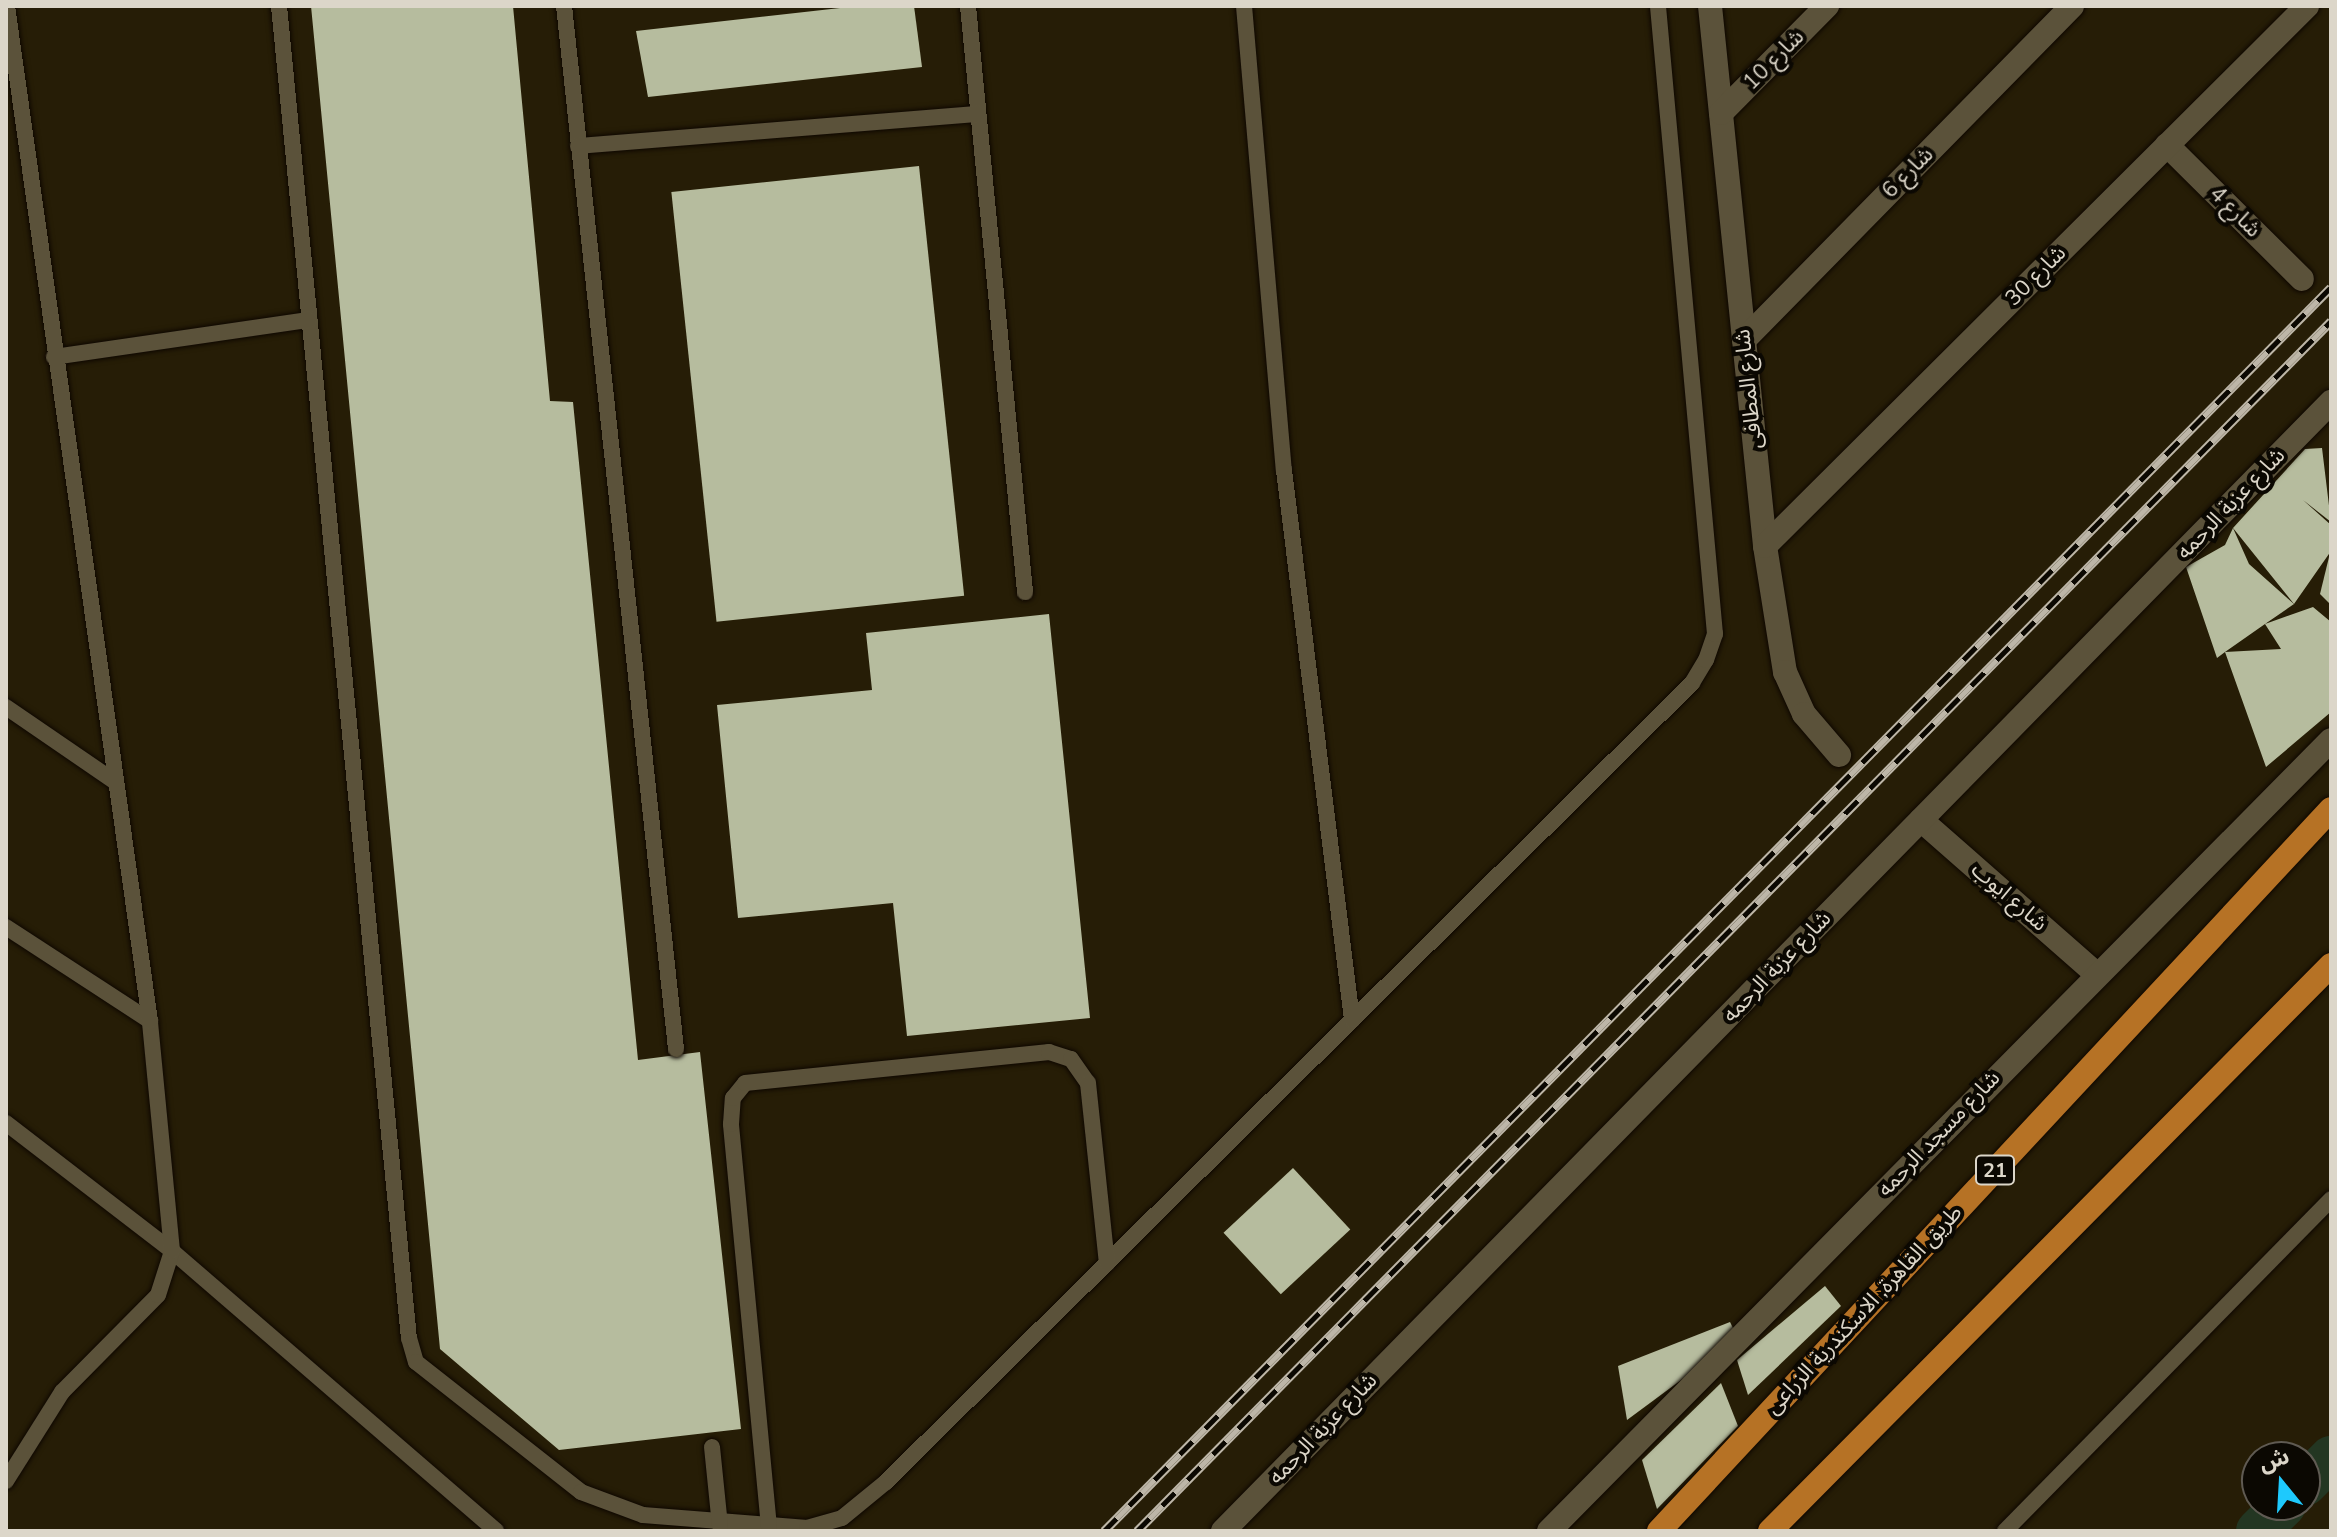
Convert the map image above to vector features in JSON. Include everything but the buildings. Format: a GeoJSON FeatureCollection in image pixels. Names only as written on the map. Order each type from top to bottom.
{"type":"FeatureCollection","features":[{"type":"Feature","properties":{"kind":"highway","name":"طريق القاهرة, الاسكندرية الزراعى"},"geometry":{"type":"LineString","coordinates":[[1659,1531],[2331,809]]}},
{"type":"Feature","properties":{"kind":"highway"},"geometry":{"type":"LineString","coordinates":[[1770,1531],[2331,965]]}},
{"type":"Feature","properties":{"kind":"street","name":"شارع المطافى"},"geometry":{"type":"LineString","coordinates":[[1710,6],[1765,546],[1792,694],[1839,755]]}},
{"type":"Feature","properties":{"kind":"street","name":"شارع 10"},"geometry":{"type":"LineString","coordinates":[[1721,113],[1827,6]]}},
{"type":"Feature","properties":{"kind":"street","name":"شارع 6"},"geometry":{"type":"LineString","coordinates":[[1744,340],[2072,6]]}},
{"type":"Feature","properties":{"kind":"street","name":"شارع 30"},"geometry":{"type":"LineString","coordinates":[[1765,546],[2307,6]]}},
{"type":"Feature","properties":{"kind":"street","name":"شارع 4"},"geometry":{"type":"LineString","coordinates":[[2167,145],[2302,279]]}},
{"type":"Feature","properties":{"kind":"street","name":"شارع عزبة الرحمه"},"geometry":{"type":"LineString","coordinates":[[1223,1531],[2331,402]]}},
{"type":"Feature","properties":{"kind":"street","name":"شارع مسجد الرحمه"},"geometry":{"type":"LineString","coordinates":[[1549,1531],[2096,974],[2331,740]]}},
{"type":"Feature","properties":{"kind":"street","name":"شارع ايوب"},"geometry":{"type":"LineString","coordinates":[[1921,820],[2096,974]]}},
{"type":"Feature","properties":{"kind":"lane"},"geometry":{"type":"LineString","coordinates":[[6,1481],[62,1392],[158,1295],[172,1251],[150,1021],[54,357],[7,6]]}},
{"type":"Feature","properties":{"kind":"lane"},"geometry":{"type":"LineString","coordinates":[[279,6],[409,1338],[416,1362],[581,1492],[643,1515],[720,1526],[807,1528],[842,1518],[866,1501],[1692,683],[1715,634],[1658,6]]}},
{"type":"Feature","properties":{"kind":"lane"},"geometry":{"type":"LineString","coordinates":[[564,6],[676,1049]]}},
{"type":"Feature","properties":{"kind":"lane"},"geometry":{"type":"LineString","coordinates":[[968,6],[1025,592]]}},
{"type":"Feature","properties":{"kind":"lane"},"geometry":{"type":"LineString","coordinates":[[1244,6],[1284,470],[1352,1020]]}},
{"type":"Feature","properties":{"kind":"lane"},"geometry":{"type":"LineString","coordinates":[[578,146],[978,114]]}},
{"type":"Feature","properties":{"kind":"lane"},"geometry":{"type":"LineString","coordinates":[[54,357],[309,320]]}},
{"type":"Feature","properties":{"kind":"lane"},"geometry":{"type":"LineString","coordinates":[[6,707],[114,781]]}},
{"type":"Feature","properties":{"kind":"lane"},"geometry":{"type":"LineString","coordinates":[[6,927],[150,1021]]}},
{"type":"Feature","properties":{"kind":"lane"},"geometry":{"type":"LineString","coordinates":[[769,1527],[731,1124],[733,1098],[745,1083],[1049,1052],[1071,1059],[1088,1083],[1107,1263]]}},
{"type":"Feature","properties":{"kind":"lane"},"geometry":{"type":"LineString","coordinates":[[6,1123],[172,1251],[496,1531]]}},
{"type":"Feature","properties":{"kind":"lane"},"geometry":{"type":"LineString","coordinates":[[2005,1531],[2331,1199]]}},
{"type":"Feature","properties":{"kind":"lane"},"geometry":{"type":"LineString","coordinates":[[712,1447],[720,1526]]}},
{"type":"Feature","properties":{"kind":"waterway"},"geometry":{"type":"LineString","coordinates":[[2321,1468],[2331,1458]]}},
{"type":"Feature","properties":{"kind":"waterway"},"geometry":{"type":"LineString","coordinates":[[2258,1531],[2268,1521]]}},
{"type":"Feature","properties":{"kind":"railway"},"geometry":{"type":"LineString","coordinates":[[1104,1531],[2331,287]]}},
{"type":"Feature","properties":{"kind":"railway"},"geometry":{"type":"LineString","coordinates":[[1137,1531],[2331,321]]}}]}
